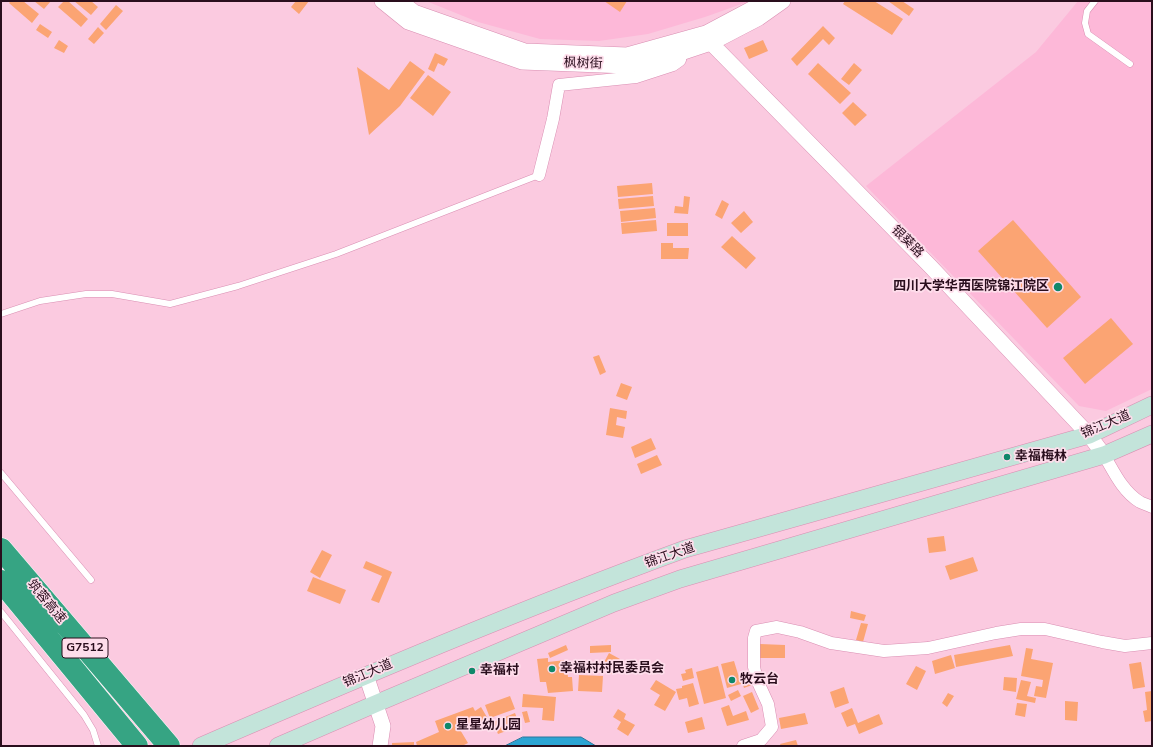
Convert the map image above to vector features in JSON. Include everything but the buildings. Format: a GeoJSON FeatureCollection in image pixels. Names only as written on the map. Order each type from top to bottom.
{"type":"FeatureCollection","features":[{"type":"Feature","properties":{"kind":"highway","name":"筑蓉高速"},"geometry":{"type":"LineString","coordinates":[[1,549],[169,746]]}},
{"type":"Feature","properties":{"kind":"highway","name":"筑蓉高速"},"geometry":{"type":"LineString","coordinates":[[1,581],[137,746]]}},
{"type":"Feature","properties":{"kind":"main road","name":"锦江大道"},"geometry":{"type":"LineString","coordinates":[[201,746],[401,660],[685,549],[1089,435],[1152,405]]}},
{"type":"Feature","properties":{"kind":"main road","name":"锦江大道"},"geometry":{"type":"LineString","coordinates":[[278,746],[614,603],[680,579],[1104,455],[1152,434]]}},
{"type":"Feature","properties":{"kind":"street","name":"枫树街"},"geometry":{"type":"LineString","coordinates":[[382,1],[408,22],[522,62],[627,66],[708,38],[759,18],[783,1]]}},
{"type":"Feature","properties":{"kind":"street","name":"枫树街"},"geometry":{"type":"LineString","coordinates":[[400,1],[414,12],[525,51],[627,54],[680,47]]}},
{"type":"Feature","properties":{"kind":"street","name":"枫树街"},"geometry":{"type":"LineString","coordinates":[[708,38],[763,1]]}},
{"type":"Feature","properties":{"kind":"street","name":"银葵路"},"geometry":{"type":"LineString","coordinates":[[708,38],[931,266],[1089,435],[1104,455]]}},
{"type":"Feature","properties":{"kind":"street"},"geometry":{"type":"LineString","coordinates":[[539,175],[553,119],[559,85],[636,77],[673,65],[680,60],[680,47]]}},
{"type":"Feature","properties":{"kind":"street"},"geometry":{"type":"LineString","coordinates":[[1104,455],[1128,492],[1140,502],[1152,507]]}},
{"type":"Feature","properties":{"kind":"street"},"geometry":{"type":"LineString","coordinates":[[743,746],[761,740],[772,727],[768,704],[757,680],[754,667],[754,638],[756,631],[777,627],[800,632],[832,643],[884,651],[928,648],[1021,629],[1045,629],[1125,646],[1152,643]]}},
{"type":"Feature","properties":{"kind":"street"},"geometry":{"type":"LineString","coordinates":[[366,675],[383,726],[380,746]]}},
{"type":"Feature","properties":{"kind":"lane"},"geometry":{"type":"LineString","coordinates":[[1095,1],[1087,11],[1085,23],[1088,34],[1130,64]]}},
{"type":"Feature","properties":{"kind":"lane"},"geometry":{"type":"LineString","coordinates":[[1,314],[40,301],[86,294],[112,294],[170,304],[238,286],[336,254],[539,175]]}},
{"type":"Feature","properties":{"kind":"lane"},"geometry":{"type":"LineString","coordinates":[[1,473],[91,580]]}},
{"type":"Feature","properties":{"kind":"lane"},"geometry":{"type":"LineString","coordinates":[[1,612],[84,715],[93,730],[98,746]]}},
{"type":"Feature","properties":{"kind":"shaded area"},"geometry":{"type":"Polygon","coordinates":[[[426,1],[750,1],[705,17],[648,34],[599,41],[540,39],[478,22],[426,1]]]}},
{"type":"Feature","properties":{"kind":"shaded area","name":"四川大学华西医院锦江院区"},"geometry":{"type":"Polygon","coordinates":[[[1078,1],[1152,1],[1152,389],[1106,411],[1079,406],[866,186],[1036,52],[1078,1]]]}},
{"type":"Feature","properties":{"kind":"water"},"geometry":{"type":"Polygon","coordinates":[[[523,737],[581,737],[596,746],[505,746],[523,737]]]}},
{"type":"Feature","properties":{"kind":"place","name":"四川大学华西医院锦江院区"},"geometry":{"type":"Point","coordinates":[1058,287]}},
{"type":"Feature","properties":{"kind":"place","name":"幸福梅林"},"geometry":{"type":"Point","coordinates":[1007,457]}},
{"type":"Feature","properties":{"kind":"place","name":"幸福村村民委员会"},"geometry":{"type":"Point","coordinates":[552,669]}},
{"type":"Feature","properties":{"kind":"place","name":"幸福村"},"geometry":{"type":"Point","coordinates":[472,671]}},
{"type":"Feature","properties":{"kind":"place","name":"牧云台"},"geometry":{"type":"Point","coordinates":[732,680]}},
{"type":"Feature","properties":{"kind":"place","name":"星星幼儿园"},"geometry":{"type":"Point","coordinates":[448,726]}}]}
